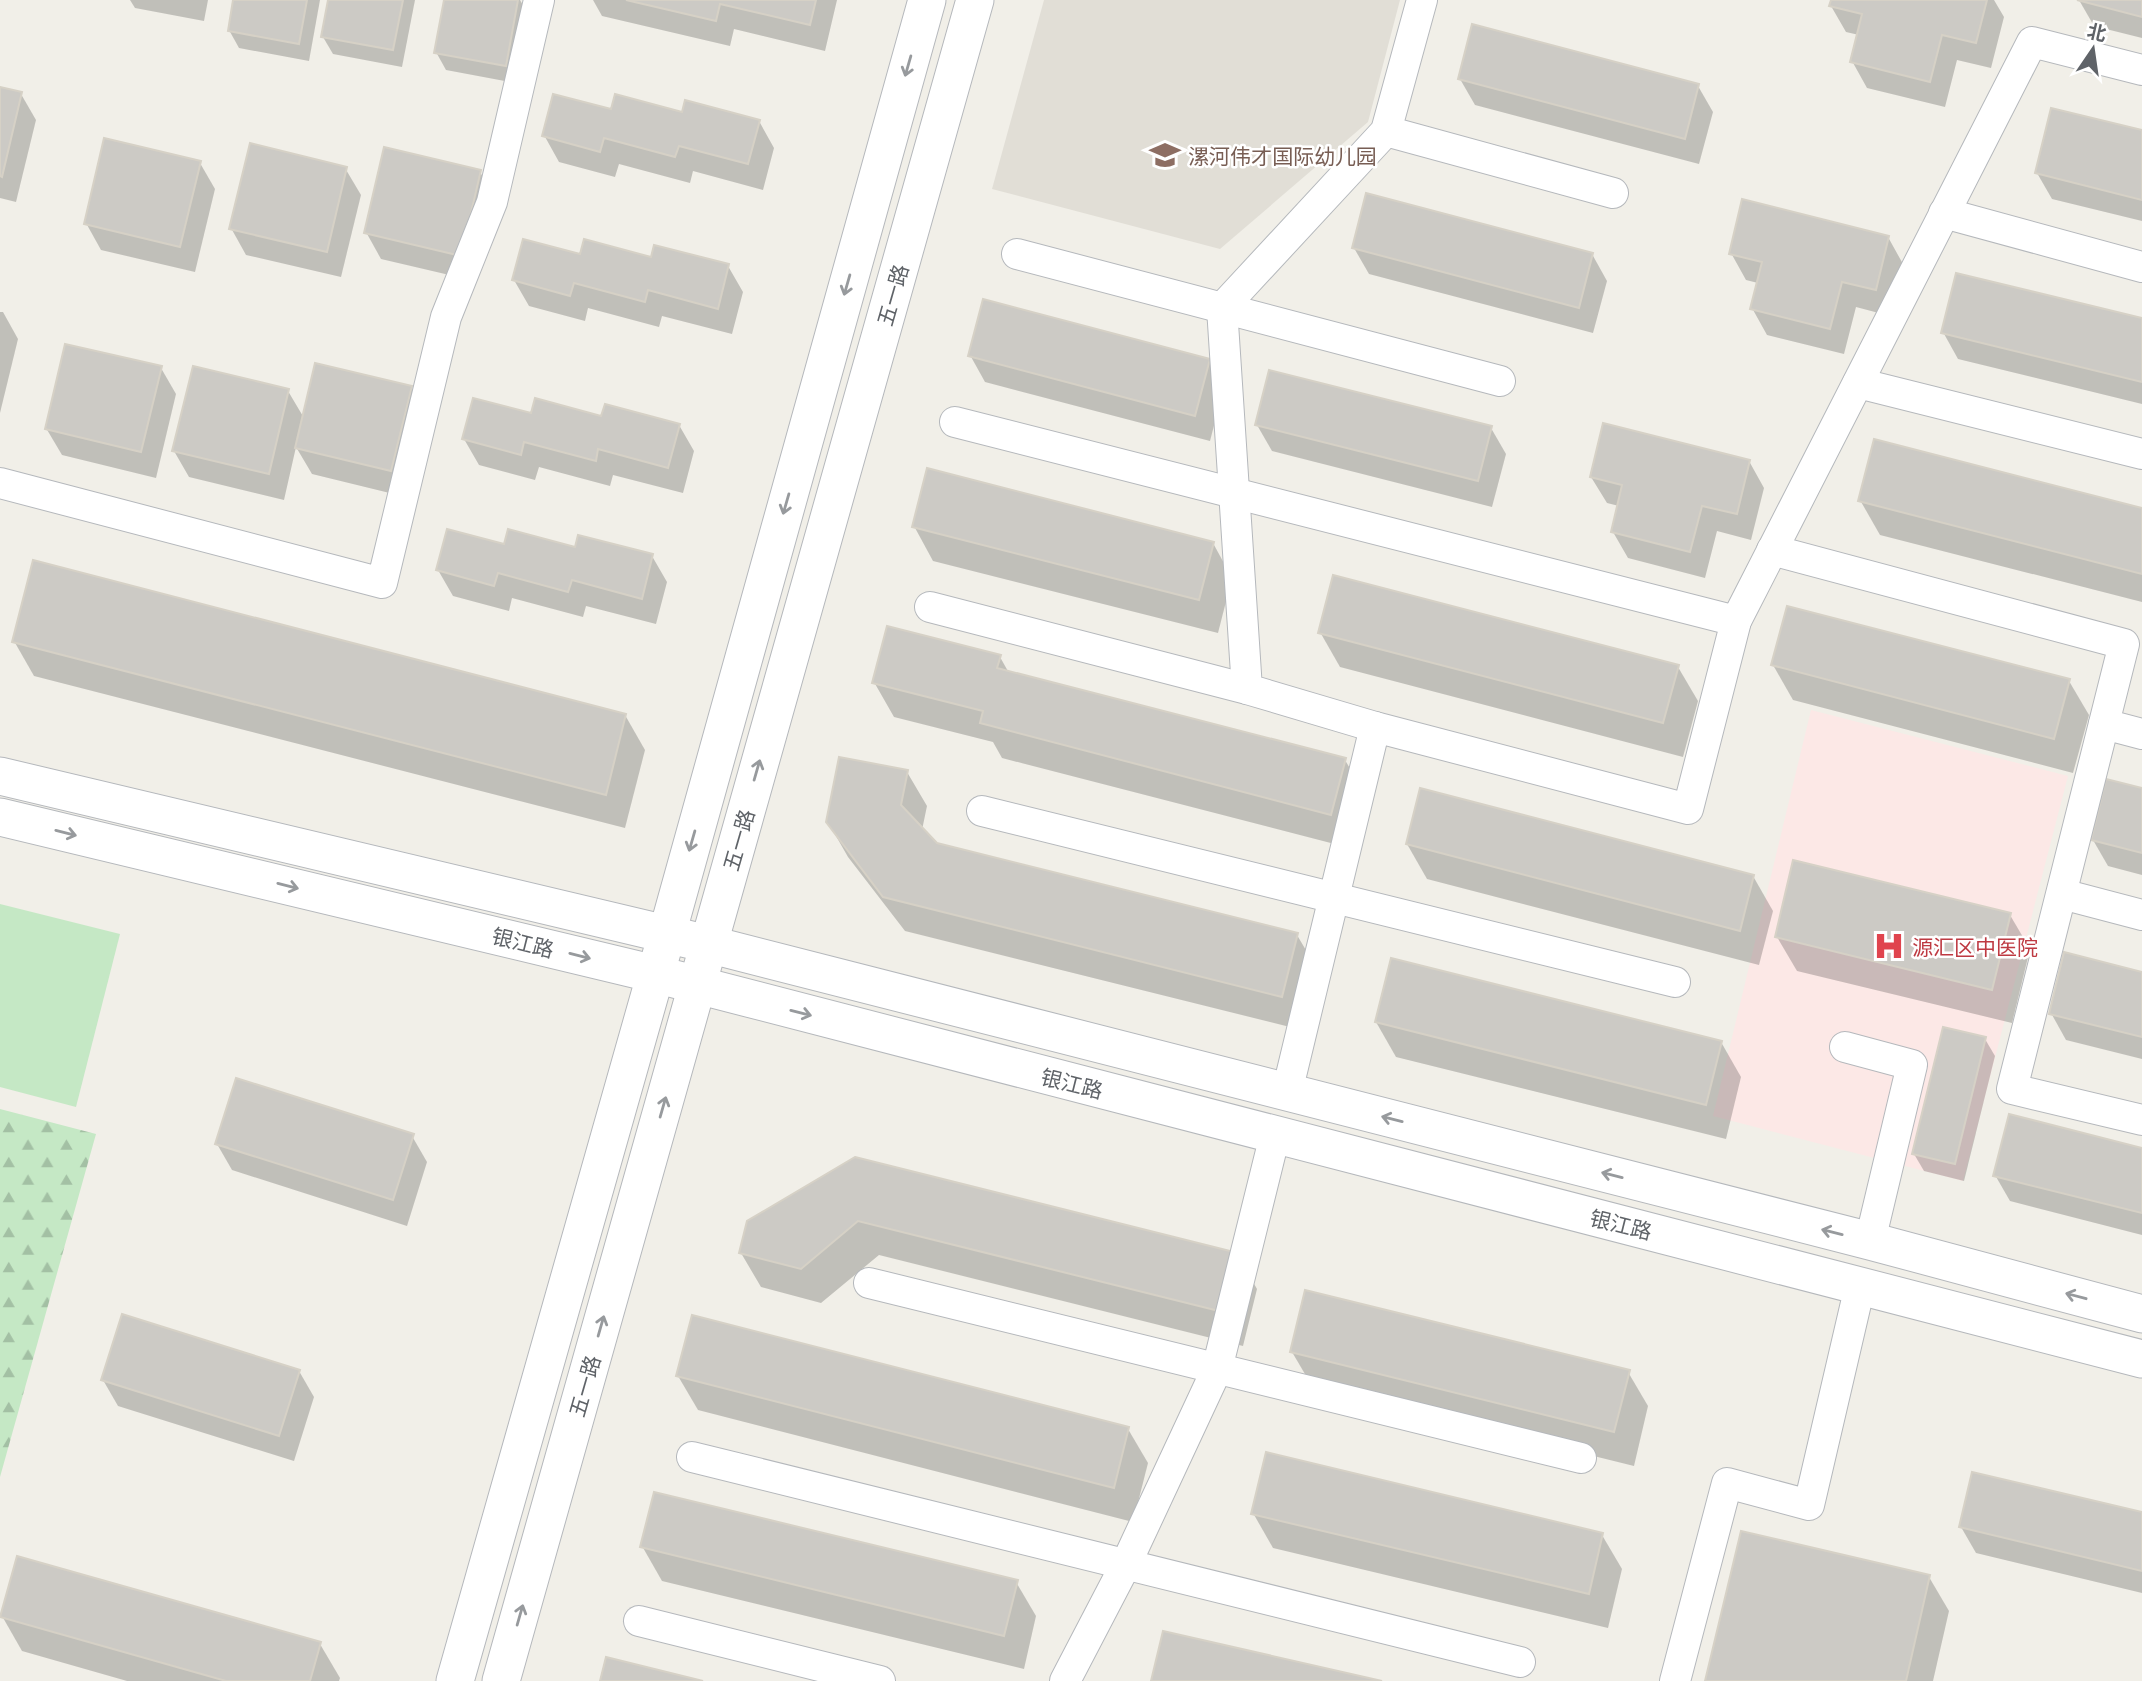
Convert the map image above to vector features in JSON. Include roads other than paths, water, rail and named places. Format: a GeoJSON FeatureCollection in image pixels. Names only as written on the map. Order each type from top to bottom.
{"type":"FeatureCollection","features":[{"type":"Feature","properties":{"kind":"street"},"geometry":{"type":"LineString","coordinates":[[0,484],[382,583],[446,317],[492,202],[540,0]]}},
{"type":"Feature","properties":{"kind":"street","name":"五一路"},"geometry":{"type":"LineString","coordinates":[[455,1681],[927,0]]}},
{"type":"Feature","properties":{"kind":"street","name":"五一路"},"geometry":{"type":"LineString","coordinates":[[501,1681],[975,0]]}},
{"type":"Feature","properties":{"kind":"street"},"geometry":{"type":"LineString","coordinates":[[1247,689],[1222,308],[1386,131],[1422,0]]}},
{"type":"Feature","properties":{"kind":"street"},"geometry":{"type":"LineString","coordinates":[[930,607],[1247,689],[1375,727],[1688,809],[1736,621],[2032,42],[2142,70]]}},
{"type":"Feature","properties":{"kind":"street"},"geometry":{"type":"LineString","coordinates":[[1386,131],[1613,193]]}},
{"type":"Feature","properties":{"kind":"street"},"geometry":{"type":"LineString","coordinates":[[1944,214],[2142,267]]}},
{"type":"Feature","properties":{"kind":"street"},"geometry":{"type":"LineString","coordinates":[[1017,254],[1500,381]]}},
{"type":"Feature","properties":{"kind":"street"},"geometry":{"type":"LineString","coordinates":[[1857,383],[2142,454]]}},
{"type":"Feature","properties":{"kind":"street"},"geometry":{"type":"LineString","coordinates":[[955,422],[1736,621]]}},
{"type":"Feature","properties":{"kind":"street"},"geometry":{"type":"LineString","coordinates":[[1772,550],[2124,644],[2012,1089],[2142,1120]]}},
{"type":"Feature","properties":{"kind":"street"},"geometry":{"type":"LineString","coordinates":[[2104,724],[2142,734]]}},
{"type":"Feature","properties":{"kind":"street"},"geometry":{"type":"LineString","coordinates":[[1065,1681],[1126,1564],[1217,1369],[1375,727]]}},
{"type":"Feature","properties":{"kind":"street","name":"银江路"},"geometry":{"type":"LineString","coordinates":[[0,776],[667,933],[1870,1241],[2142,1314]]}},
{"type":"Feature","properties":{"kind":"street"},"geometry":{"type":"LineString","coordinates":[[982,811],[1675,982]]}},
{"type":"Feature","properties":{"kind":"street","name":"银江路"},"geometry":{"type":"LineString","coordinates":[[0,817],[655,974],[2142,1359]]}},
{"type":"Feature","properties":{"kind":"street"},"geometry":{"type":"LineString","coordinates":[[2062,894],[2142,915]]}},
{"type":"Feature","properties":{"kind":"street"},"geometry":{"type":"LineString","coordinates":[[1675,1681],[1727,1483],[1809,1505],[1912,1065],[1845,1047]]}},
{"type":"Feature","properties":{"kind":"street"},"geometry":{"type":"LineString","coordinates":[[869,1283],[1581,1458]]}},
{"type":"Feature","properties":{"kind":"street"},"geometry":{"type":"LineString","coordinates":[[692,1457],[1520,1662]]}},
{"type":"Feature","properties":{"kind":"street"},"geometry":{"type":"LineString","coordinates":[[639,1621],[880,1681]]}},
{"type":"Feature","properties":{"kind":"place","name":"漯河伟才国际幼儿园"},"geometry":{"type":"Point","coordinates":[1165,155]}},
{"type":"Feature","properties":{"kind":"place","name":"源汇区中医院"},"geometry":{"type":"Point","coordinates":[1889,946]}}]}
